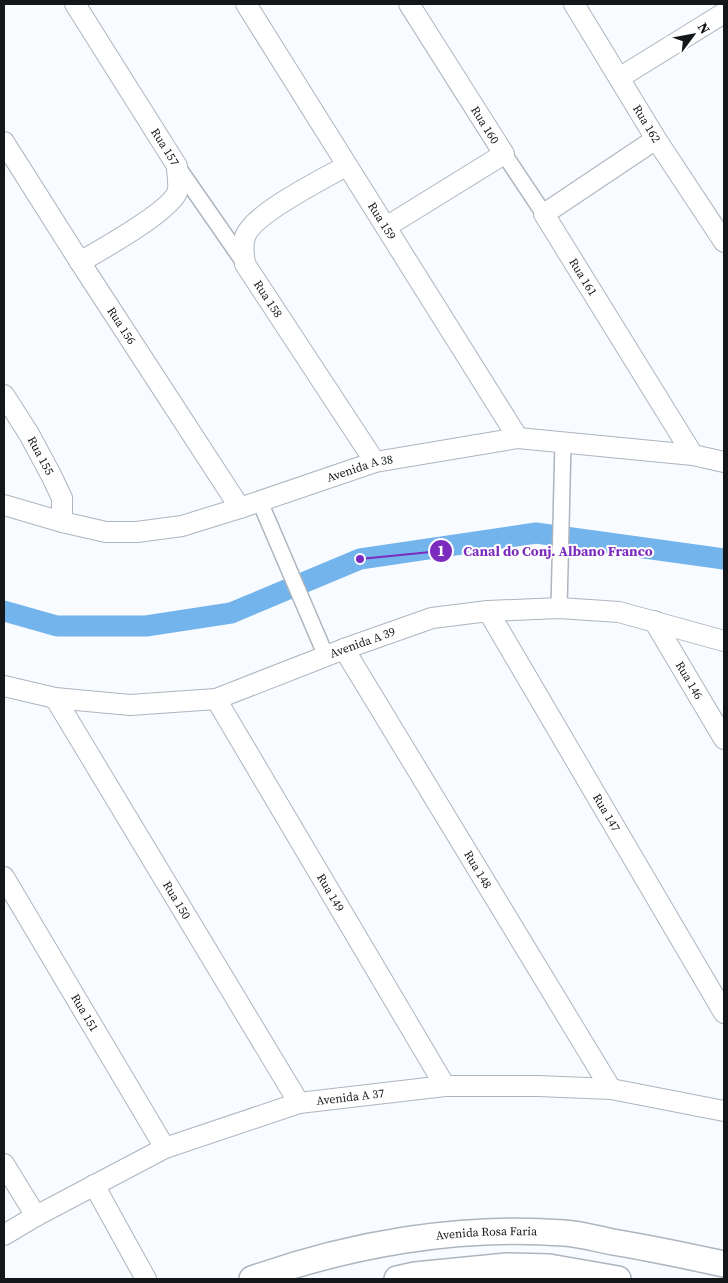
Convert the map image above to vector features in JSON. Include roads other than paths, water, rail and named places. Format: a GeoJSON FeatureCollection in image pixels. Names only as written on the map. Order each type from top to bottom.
{"type":"FeatureCollection","features":[{"type":"Feature","properties":{"kind":"street","name":"Rua 157"},"geometry":{"type":"LineString","coordinates":[[75,4],[177,166],[178,191],[165,206],[138,227],[80,262]]}},
{"type":"Feature","properties":{"kind":"street","name":"Rua 159"},"geometry":{"type":"LineString","coordinates":[[246,4],[518,438]]}},
{"type":"Feature","properties":{"kind":"street","name":"Rua 160"},"geometry":{"type":"LineString","coordinates":[[386,227],[504,154],[408,4]]}},
{"type":"Feature","properties":{"kind":"street","name":"Rua 162"},"geometry":{"type":"LineString","coordinates":[[574,4],[656,139],[724,242]]}},
{"type":"Feature","properties":{"kind":"street"},"geometry":{"type":"LineString","coordinates":[[620,78],[724,13]]}},
{"type":"Feature","properties":{"kind":"street"},"geometry":{"type":"LineString","coordinates":[[504,154],[544,214],[656,139]]}},
{"type":"Feature","properties":{"kind":"street","name":"Rua 156"},"geometry":{"type":"LineString","coordinates":[[4,142],[240,508]]}},
{"type":"Feature","properties":{"kind":"street"},"geometry":{"type":"LineString","coordinates":[[177,166],[245,264]]}},
{"type":"Feature","properties":{"kind":"street"},"geometry":{"type":"LineString","coordinates":[[245,264],[245,236],[256,220],[346,166]]}},
{"type":"Feature","properties":{"kind":"street","name":"Rua 161"},"geometry":{"type":"LineString","coordinates":[[544,214],[693,455]]}},
{"type":"Feature","properties":{"kind":"street","name":"Rua 158"},"geometry":{"type":"LineString","coordinates":[[245,264],[375,462]]}},
{"type":"Feature","properties":{"kind":"street","name":"Rua 155"},"geometry":{"type":"LineString","coordinates":[[4,395],[29,434],[62,498],[62,522]]}},
{"type":"Feature","properties":{"kind":"street","name":"Avenida A 38"},"geometry":{"type":"LineString","coordinates":[[4,505],[62,522],[106,532],[137,532],[182,526],[260,502],[375,462],[518,438],[693,455],[724,462]]}},
{"type":"Feature","properties":{"kind":"street"},"geometry":{"type":"LineString","coordinates":[[559,608],[563,442]]}},
{"type":"Feature","properties":{"kind":"street"},"geometry":{"type":"LineString","coordinates":[[260,502],[301,598],[335,652]]}},
{"type":"Feature","properties":{"kind":"street","name":"Avenida A 39"},"geometry":{"type":"LineString","coordinates":[[4,686],[55,698],[130,705],[216,699],[335,652],[432,618],[488,611],[559,608],[619,612],[724,641]]}},
{"type":"Feature","properties":{"kind":"street","name":"Rua 147"},"geometry":{"type":"LineString","coordinates":[[488,611],[724,1013]]}},
{"type":"Feature","properties":{"kind":"street","name":"Rua 146"},"geometry":{"type":"LineString","coordinates":[[654,621],[724,739]]}},
{"type":"Feature","properties":{"kind":"street","name":"Rua 148"},"geometry":{"type":"LineString","coordinates":[[335,652],[611,1089]]}},
{"type":"Feature","properties":{"kind":"street","name":"Rua 150"},"geometry":{"type":"LineString","coordinates":[[55,698],[299,1103]]}},
{"type":"Feature","properties":{"kind":"street","name":"Rua 149"},"geometry":{"type":"LineString","coordinates":[[216,699],[445,1086]]}},
{"type":"Feature","properties":{"kind":"street","name":"Rua 151"},"geometry":{"type":"LineString","coordinates":[[4,877],[165,1148]]}},
{"type":"Feature","properties":{"kind":"street","name":"Avenida A 37"},"geometry":{"type":"LineString","coordinates":[[4,1235],[36,1216],[165,1148],[299,1103],[445,1086],[538,1086],[611,1089],[724,1111]]}},
{"type":"Feature","properties":{"kind":"street"},"geometry":{"type":"LineString","coordinates":[[6,1173],[36,1216]]}},
{"type":"Feature","properties":{"kind":"street"},"geometry":{"type":"LineString","coordinates":[[94,1185],[146,1279]]}},
{"type":"Feature","properties":{"kind":"street","name":"Avenida Rosa Faria"},"geometry":{"type":"LineString","coordinates":[[252,1279],[329,1255],[393,1242],[454,1235],[516,1231],[566,1233],[724,1264]]}},
{"type":"Feature","properties":{"kind":"street"},"geometry":{"type":"LineString","coordinates":[[397,1279],[415,1275],[507,1266],[549,1267],[618,1279]]}},
{"type":"Feature","properties":{"kind":"waterway"},"geometry":{"type":"LineString","coordinates":[[4,611],[57,626],[146,626],[231,613],[360,559],[536,533],[724,559]]}},
{"type":"Feature","properties":{"kind":"place","name":"Canal do Conj. Albano Franco"},"geometry":{"type":"Point","coordinates":[360,559]}}]}
